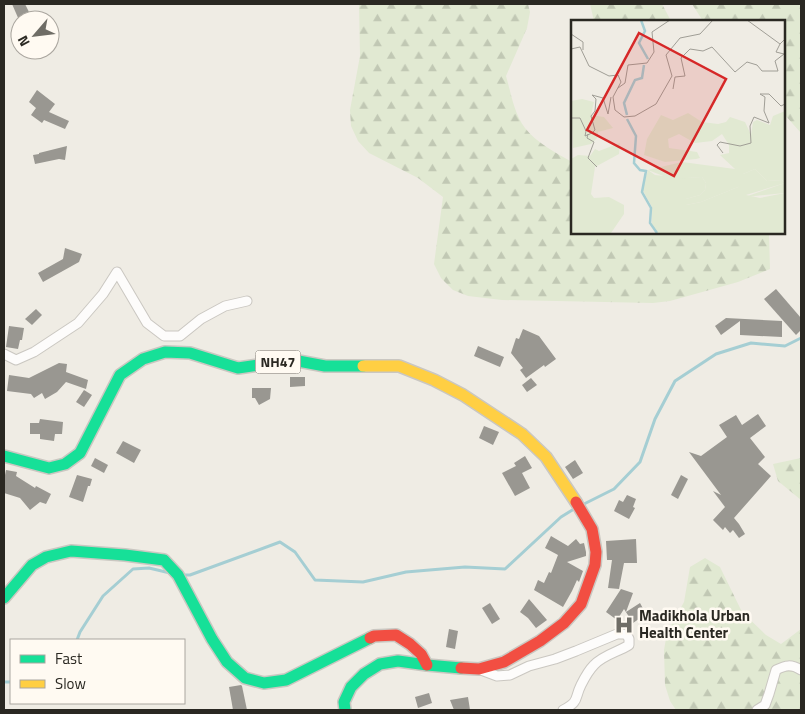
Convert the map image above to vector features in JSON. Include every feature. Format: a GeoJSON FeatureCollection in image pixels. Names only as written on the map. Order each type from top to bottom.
{"type":"FeatureCollection","features":[{"type":"Feature","properties":{"kind":"main road","name":"NH47"},"geometry":{"type":"LineString","coordinates":[[4,456],[49,468],[65,464],[80,453],[120,375],[143,359],[166,352],[190,353],[238,368],[292,360],[325,366],[399,366],[434,380],[463,395],[522,434],[546,457],[569,490],[592,529],[596,552],[595,565],[581,604],[564,623],[540,642],[504,662],[478,669],[398,661],[380,664],[364,674],[351,687],[344,702],[346,710]]}},
{"type":"Feature","properties":{"kind":"main road"},"geometry":{"type":"LineString","coordinates":[[4,598],[32,565],[46,557],[62,553],[71,551],[116,554],[164,560],[178,575],[227,662],[245,678],[264,683],[286,680],[374,636],[396,634],[422,654],[427,665]]}},
{"type":"Feature","properties":{"kind":"street"},"geometry":{"type":"LineString","coordinates":[[4,354],[16,360],[34,352],[78,323],[103,294],[117,272],[147,324],[164,336],[180,336],[201,319],[225,306],[247,301]]}},
{"type":"Feature","properties":{"kind":"street"},"geometry":{"type":"LineString","coordinates":[[478,669],[497,676],[510,675],[529,666],[555,660],[616,634],[627,635],[629,645],[602,658],[593,666],[580,687],[577,699],[571,706],[563,710]]}},
{"type":"Feature","properties":{"kind":"street"},"geometry":{"type":"LineString","coordinates":[[757,710],[765,705],[776,670],[786,665],[801,670]]}},
{"type":"Feature","properties":{"kind":"green space"},"geometry":{"type":"Polygon","coordinates":[[[359,4],[528,4],[530,12],[527,28],[506,76],[515,110],[525,128],[541,143],[571,161],[571,234],[769,234],[770,269],[738,282],[670,301],[653,303],[502,300],[468,296],[453,290],[441,278],[434,264],[443,197],[418,178],[369,153],[358,141],[351,126],[350,110],[360,56],[359,4]]]}},
{"type":"Feature","properties":{"kind":"green space"},"geometry":{"type":"Polygon","coordinates":[[[590,4],[662,4],[670,20],[594,20],[590,4]]]}},
{"type":"Feature","properties":{"kind":"green space"},"geometry":{"type":"Polygon","coordinates":[[[692,4],[801,4],[801,133],[785,115],[785,20],[702,20],[692,4]]]}},
{"type":"Feature","properties":{"kind":"green space"},"geometry":{"type":"Polygon","coordinates":[[[801,458],[801,500],[778,481],[773,464],[801,458]]]}},
{"type":"Feature","properties":{"kind":"green space"},"geometry":{"type":"Polygon","coordinates":[[[705,558],[720,567],[742,612],[766,635],[781,644],[801,629],[801,710],[676,710],[670,701],[665,685],[664,650],[667,633],[684,602],[690,567],[705,558]]]}},
{"type":"Feature","properties":{"kind":"building"},"geometry":{"type":"Polygon","coordinates":[[[12,4],[25,4],[28,10],[15,10],[12,4]]]}},
{"type":"Feature","properties":{"kind":"building"},"geometry":{"type":"Polygon","coordinates":[[[37,90],[55,104],[49,112],[69,121],[65,129],[44,120],[42,123],[31,115],[36,108],[29,102],[37,90]]]}},
{"type":"Feature","properties":{"kind":"building"},"geometry":{"type":"Polygon","coordinates":[[[67,146],[65,160],[59,159],[35,164],[33,155],[67,146]]]}},
{"type":"Feature","properties":{"kind":"building"},"geometry":{"type":"Polygon","coordinates":[[[65,248],[82,254],[79,262],[43,282],[38,273],[63,259],[65,248]]]}},
{"type":"Feature","properties":{"kind":"building"},"geometry":{"type":"Polygon","coordinates":[[[776,289],[801,318],[801,330],[796,335],[764,299],[776,289]]]}},
{"type":"Feature","properties":{"kind":"building"},"geometry":{"type":"Polygon","coordinates":[[[36,309],[42,315],[32,325],[25,319],[36,309]]]}},
{"type":"Feature","properties":{"kind":"building"},"geometry":{"type":"Polygon","coordinates":[[[726,318],[782,321],[782,337],[740,335],[740,321],[721,335],[715,326],[726,318]]]}},
{"type":"Feature","properties":{"kind":"building"},"geometry":{"type":"Polygon","coordinates":[[[9,326],[24,328],[18,349],[6,347],[9,326]]]}},
{"type":"Feature","properties":{"kind":"building"},"geometry":{"type":"Polygon","coordinates":[[[523,329],[539,336],[556,359],[526,378],[520,370],[523,368],[511,353],[516,338],[519,339],[523,329]]]}},
{"type":"Feature","properties":{"kind":"building"},"geometry":{"type":"Polygon","coordinates":[[[478,346],[504,357],[500,367],[474,356],[478,346]]]}},
{"type":"Feature","properties":{"kind":"building"},"geometry":{"type":"Polygon","coordinates":[[[59,363],[67,364],[66,372],[88,380],[86,389],[66,382],[57,392],[45,399],[42,393],[34,398],[31,394],[7,391],[9,375],[29,378],[59,363]]]}},
{"type":"Feature","properties":{"kind":"building"},"geometry":{"type":"Polygon","coordinates":[[[290,377],[305,377],[305,386],[290,387],[290,377]]]}},
{"type":"Feature","properties":{"kind":"building"},"geometry":{"type":"Polygon","coordinates":[[[531,378],[537,385],[527,392],[522,385],[531,378]]]}},
{"type":"Feature","properties":{"kind":"building"},"geometry":{"type":"Polygon","coordinates":[[[252,388],[271,388],[270,399],[259,405],[255,398],[252,398],[252,388]]]}},
{"type":"Feature","properties":{"kind":"building"},"geometry":{"type":"Polygon","coordinates":[[[84,390],[92,395],[84,407],[76,402],[84,390]]]}},
{"type":"Feature","properties":{"kind":"building"},"geometry":{"type":"Polygon","coordinates":[[[758,414],[766,426],[750,438],[765,457],[758,464],[771,476],[734,518],[745,534],[739,538],[733,530],[730,533],[725,527],[723,530],[713,520],[725,507],[713,491],[721,495],[689,452],[701,456],[727,437],[719,425],[736,415],[742,425],[758,414]]]}},
{"type":"Feature","properties":{"kind":"building"},"geometry":{"type":"Polygon","coordinates":[[[40,419],[63,422],[62,434],[55,434],[54,441],[40,439],[40,434],[30,434],[30,423],[39,423],[40,419]]]}},
{"type":"Feature","properties":{"kind":"building"},"geometry":{"type":"Polygon","coordinates":[[[484,426],[499,432],[493,445],[479,438],[484,426]]]}},
{"type":"Feature","properties":{"kind":"building"},"geometry":{"type":"Polygon","coordinates":[[[123,441],[141,450],[134,463],[116,453],[123,441]]]}},
{"type":"Feature","properties":{"kind":"building"},"geometry":{"type":"Polygon","coordinates":[[[525,456],[532,468],[522,473],[530,488],[515,496],[502,473],[516,466],[514,463],[525,456]]]}},
{"type":"Feature","properties":{"kind":"building"},"geometry":{"type":"Polygon","coordinates":[[[95,458],[108,465],[104,473],[91,466],[95,458]]]}},
{"type":"Feature","properties":{"kind":"building"},"geometry":{"type":"Polygon","coordinates":[[[575,460],[583,473],[573,479],[565,467],[575,460]]]}},
{"type":"Feature","properties":{"kind":"building"},"geometry":{"type":"Polygon","coordinates":[[[6,470],[17,472],[16,476],[35,488],[36,486],[51,494],[46,504],[40,502],[30,510],[20,498],[4,493],[6,470]]]}},
{"type":"Feature","properties":{"kind":"building"},"geometry":{"type":"Polygon","coordinates":[[[77,475],[92,479],[83,502],[69,497],[77,475]]]}},
{"type":"Feature","properties":{"kind":"building"},"geometry":{"type":"Polygon","coordinates":[[[681,475],[688,479],[678,499],[671,495],[681,475]]]}},
{"type":"Feature","properties":{"kind":"building"},"geometry":{"type":"Polygon","coordinates":[[[627,495],[636,499],[633,507],[635,508],[629,519],[614,511],[619,500],[623,502],[627,495]]]}},
{"type":"Feature","properties":{"kind":"building"},"geometry":{"type":"Polygon","coordinates":[[[551,536],[568,546],[576,539],[580,544],[584,543],[586,552],[586,556],[567,562],[583,571],[579,582],[577,580],[563,607],[534,590],[538,580],[544,583],[549,572],[551,573],[558,555],[545,548],[551,536]]]}},
{"type":"Feature","properties":{"kind":"building"},"geometry":{"type":"Polygon","coordinates":[[[636,539],[637,563],[624,563],[619,589],[608,588],[612,560],[607,560],[606,541],[636,539]]]}},
{"type":"Feature","properties":{"kind":"building"},"geometry":{"type":"Polygon","coordinates":[[[621,589],[633,593],[626,612],[640,603],[646,614],[633,623],[624,609],[617,620],[606,612],[621,589]]]}},
{"type":"Feature","properties":{"kind":"building"},"geometry":{"type":"Polygon","coordinates":[[[529,599],[547,620],[536,628],[520,612],[529,599]]]}},
{"type":"Feature","properties":{"kind":"building"},"geometry":{"type":"Polygon","coordinates":[[[490,603],[500,619],[492,624],[482,608],[490,603]]]}},
{"type":"Feature","properties":{"kind":"building"},"geometry":{"type":"Polygon","coordinates":[[[449,629],[458,631],[455,649],[446,647],[449,629]]]}},
{"type":"Feature","properties":{"kind":"building"},"geometry":{"type":"Polygon","coordinates":[[[241,685],[247,710],[233,710],[229,687],[241,685]]]}},
{"type":"Feature","properties":{"kind":"building"},"geometry":{"type":"Polygon","coordinates":[[[429,693],[432,703],[418,708],[415,697],[429,693]]]}},
{"type":"Feature","properties":{"kind":"building"},"geometry":{"type":"Polygon","coordinates":[[[468,697],[470,710],[454,710],[450,700],[468,697]]]}},
{"type":"Feature","properties":{"kind":"waterway"},"geometry":{"type":"LineString","coordinates":[[582,505],[614,489],[640,462],[655,419],[675,381],[716,354],[751,343],[785,346],[801,338]]}},
{"type":"Feature","properties":{"kind":"waterway"},"geometry":{"type":"LineString","coordinates":[[183,575],[190,575],[280,542],[295,552],[315,580],[363,582],[406,572],[465,567],[505,569],[561,517],[574,509]]}},
{"type":"Feature","properties":{"kind":"waterway"},"geometry":{"type":"LineString","coordinates":[[77,639],[103,596],[133,569],[149,568],[170,573]]}},
{"type":"Feature","properties":{"kind":"waterway"},"geometry":{"type":"LineString","coordinates":[[4,682],[10,682]]}},
{"type":"Feature","properties":{"kind":"traffic: fast"},"geometry":{"type":"LineString","coordinates":[[4,456],[49,468],[65,464],[80,453],[120,375],[143,359],[165,352],[190,353],[238,368],[293,360],[325,366],[363,366]]}},
{"type":"Feature","properties":{"kind":"traffic: fast"},"geometry":{"type":"LineString","coordinates":[[4,598],[32,565],[46,557],[71,551],[164,560],[178,575],[212,639],[227,662],[245,678],[264,683],[286,680],[370,638]]}},
{"type":"Feature","properties":{"kind":"traffic: fast"},"geometry":{"type":"LineString","coordinates":[[345,710],[344,702],[351,687],[364,674],[380,664],[398,661],[461,668]]}},
{"type":"Feature","properties":{"kind":"traffic: slow"},"geometry":{"type":"LineString","coordinates":[[363,366],[399,366],[434,380],[463,395],[522,434],[546,457],[576,502]]}},
{"type":"Feature","properties":{"kind":"traffic: jam"},"geometry":{"type":"LineString","coordinates":[[461,668],[479,669],[504,662],[540,641],[564,623],[581,604],[595,565],[596,552],[592,529],[576,502]]}},
{"type":"Feature","properties":{"kind":"traffic: jam"},"geometry":{"type":"LineString","coordinates":[[370,638],[374,636],[396,635],[421,654],[427,665]]}},
{"type":"Feature","properties":{"kind":"place","name":"Madikhola Urban Health Center"},"geometry":{"type":"Point","coordinates":[624,625]}}]}
